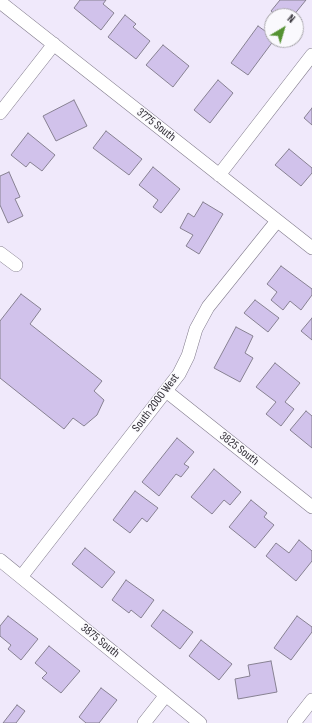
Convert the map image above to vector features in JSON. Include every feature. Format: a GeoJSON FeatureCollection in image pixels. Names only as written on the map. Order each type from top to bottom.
{"type":"FeatureCollection","features":[{"type":"Feature","properties":{"kind":"street","name":"3775 South"},"geometry":{"type":"LineString","coordinates":[[0,2],[312,248]]}},
{"type":"Feature","properties":{"kind":"street"},"geometry":{"type":"LineString","coordinates":[[0,114],[54,44]]}},
{"type":"Feature","properties":{"kind":"street"},"geometry":{"type":"LineString","coordinates":[[220,175],[312,55]]}},
{"type":"Feature","properties":{"kind":"street","name":"South 2000 West"},"geometry":{"type":"LineString","coordinates":[[21,577],[179,374],[188,356],[196,329],[208,307],[277,221]]}},
{"type":"Feature","properties":{"kind":"street"},"geometry":{"type":"LineString","coordinates":[[0,253],[16,265]]}},
{"type":"Feature","properties":{"kind":"street","name":"3825 South"},"geometry":{"type":"LineString","coordinates":[[166,391],[312,507]]}},
{"type":"Feature","properties":{"kind":"street","name":"3875 South"},"geometry":{"type":"LineString","coordinates":[[0,560],[200,723]]}},
{"type":"Feature","properties":{"kind":"street"},"geometry":{"type":"LineString","coordinates":[[144,723],[166,695]]}},
{"type":"Feature","properties":{"kind":"street"},"geometry":{"type":"LineString","coordinates":[[294,723],[312,700]]}},
{"type":"Feature","properties":{"kind":"building"},"geometry":{"type":"Polygon","coordinates":[[[80,0],[106,0],[103,4],[114,13],[101,30],[74,8],[80,0]]]}},
{"type":"Feature","properties":{"kind":"building"},"geometry":{"type":"Polygon","coordinates":[[[280,0],[306,0],[300,8],[273,8],[280,0]]]}},
{"type":"Feature","properties":{"kind":"building"},"geometry":{"type":"Polygon","coordinates":[[[125,15],[136,24],[133,27],[150,41],[136,59],[108,37],[125,15]]]}},
{"type":"Feature","properties":{"kind":"building"},"geometry":{"type":"Polygon","coordinates":[[[258,26],[264,30],[264,48],[268,48],[248,75],[231,63],[258,26]]]}},
{"type":"Feature","properties":{"kind":"building"},"geometry":{"type":"Polygon","coordinates":[[[163,45],[189,66],[173,87],[146,65],[163,45]]]}},
{"type":"Feature","properties":{"kind":"building"},"geometry":{"type":"Polygon","coordinates":[[[218,80],[233,93],[210,123],[194,110],[218,80]]]}},
{"type":"Feature","properties":{"kind":"building"},"geometry":{"type":"Polygon","coordinates":[[[74,100],[87,126],[56,141],[43,116],[74,100]]]}},
{"type":"Feature","properties":{"kind":"building"},"geometry":{"type":"Polygon","coordinates":[[[312,108],[312,125],[304,118],[312,108]]]}},
{"type":"Feature","properties":{"kind":"building"},"geometry":{"type":"Polygon","coordinates":[[[106,131],[142,159],[129,175],[93,148],[106,131]]]}},
{"type":"Feature","properties":{"kind":"building"},"geometry":{"type":"Polygon","coordinates":[[[28,133],[55,155],[42,171],[30,162],[26,167],[11,155],[28,133]]]}},
{"type":"Feature","properties":{"kind":"building"},"geometry":{"type":"Polygon","coordinates":[[[289,149],[312,168],[312,173],[301,186],[275,165],[289,149]]]}},
{"type":"Feature","properties":{"kind":"building"},"geometry":{"type":"Polygon","coordinates":[[[153,167],[180,189],[161,213],[153,207],[158,200],[139,185],[153,167]]]}},
{"type":"Feature","properties":{"kind":"building"},"geometry":{"type":"Polygon","coordinates":[[[9,172],[20,197],[15,199],[23,216],[8,223],[0,205],[0,176],[9,172]]]}},
{"type":"Feature","properties":{"kind":"building"},"geometry":{"type":"Polygon","coordinates":[[[203,202],[223,214],[199,254],[186,246],[193,235],[180,228],[188,213],[194,217],[203,202]]]}},
{"type":"Feature","properties":{"kind":"building"},"geometry":{"type":"Polygon","coordinates":[[[281,266],[312,289],[312,295],[301,310],[290,301],[283,310],[271,300],[277,292],[267,284],[281,266]]]}},
{"type":"Feature","properties":{"kind":"building"},"geometry":{"type":"Polygon","coordinates":[[[21,294],[41,309],[30,324],[102,381],[94,391],[104,400],[97,415],[84,426],[73,418],[64,429],[0,378],[0,321],[21,294]]]}},
{"type":"Feature","properties":{"kind":"building"},"geometry":{"type":"Polygon","coordinates":[[[255,300],[279,318],[268,332],[244,313],[255,300]]]}},
{"type":"Feature","properties":{"kind":"building"},"geometry":{"type":"Polygon","coordinates":[[[312,318],[312,340],[301,331],[312,318]]]}},
{"type":"Feature","properties":{"kind":"building"},"geometry":{"type":"Polygon","coordinates":[[[236,327],[253,336],[245,353],[253,358],[240,382],[214,368],[236,327]]]}},
{"type":"Feature","properties":{"kind":"building"},"geometry":{"type":"Polygon","coordinates":[[[275,363],[300,383],[285,402],[294,409],[281,426],[266,414],[276,402],[256,387],[275,363]]]}},
{"type":"Feature","properties":{"kind":"building"},"geometry":{"type":"Polygon","coordinates":[[[306,411],[312,416],[312,448],[290,430],[306,411]]]}},
{"type":"Feature","properties":{"kind":"building"},"geometry":{"type":"Polygon","coordinates":[[[177,438],[194,452],[184,464],[189,467],[181,477],[176,474],[159,496],[142,482],[177,438]]]}},
{"type":"Feature","properties":{"kind":"building"},"geometry":{"type":"Polygon","coordinates":[[[214,469],[241,492],[230,505],[224,500],[212,514],[191,497],[214,469]]]}},
{"type":"Feature","properties":{"kind":"building"},"geometry":{"type":"Polygon","coordinates":[[[135,491],[158,508],[147,522],[142,518],[130,533],[113,520],[135,491]]]}},
{"type":"Feature","properties":{"kind":"building"},"geometry":{"type":"Polygon","coordinates":[[[251,500],[267,513],[264,517],[274,525],[255,548],[229,527],[251,500]]]}},
{"type":"Feature","properties":{"kind":"building"},"geometry":{"type":"Polygon","coordinates":[[[299,540],[312,551],[312,561],[296,581],[266,556],[276,543],[289,553],[299,540]]]}},
{"type":"Feature","properties":{"kind":"building"},"geometry":{"type":"Polygon","coordinates":[[[85,548],[115,572],[102,588],[72,564],[85,548]]]}},
{"type":"Feature","properties":{"kind":"building"},"geometry":{"type":"Polygon","coordinates":[[[126,580],[154,600],[141,618],[131,610],[129,613],[112,600],[126,580]]]}},
{"type":"Feature","properties":{"kind":"building"},"geometry":{"type":"Polygon","coordinates":[[[163,610],[193,632],[180,649],[151,626],[163,610]]]}},
{"type":"Feature","properties":{"kind":"building"},"geometry":{"type":"Polygon","coordinates":[[[8,616],[38,639],[21,660],[8,649],[11,645],[0,636],[0,626],[8,616]]]}},
{"type":"Feature","properties":{"kind":"building"},"geometry":{"type":"Polygon","coordinates":[[[297,616],[312,627],[312,632],[291,660],[274,648],[297,616]]]}},
{"type":"Feature","properties":{"kind":"building"},"geometry":{"type":"Polygon","coordinates":[[[201,640],[232,664],[219,680],[189,656],[201,640]]]}},
{"type":"Feature","properties":{"kind":"building"},"geometry":{"type":"Polygon","coordinates":[[[49,646],[80,671],[61,693],[42,678],[47,673],[35,663],[49,646]]]}},
{"type":"Feature","properties":{"kind":"building"},"geometry":{"type":"Polygon","coordinates":[[[271,661],[277,692],[238,699],[235,679],[250,676],[248,665],[271,661]]]}},
{"type":"Feature","properties":{"kind":"building"},"geometry":{"type":"Polygon","coordinates":[[[101,688],[117,700],[99,723],[86,723],[79,717],[101,688]]]}},
{"type":"Feature","properties":{"kind":"building"},"geometry":{"type":"Polygon","coordinates":[[[17,705],[25,711],[16,723],[3,723],[17,705]]]}}]}
